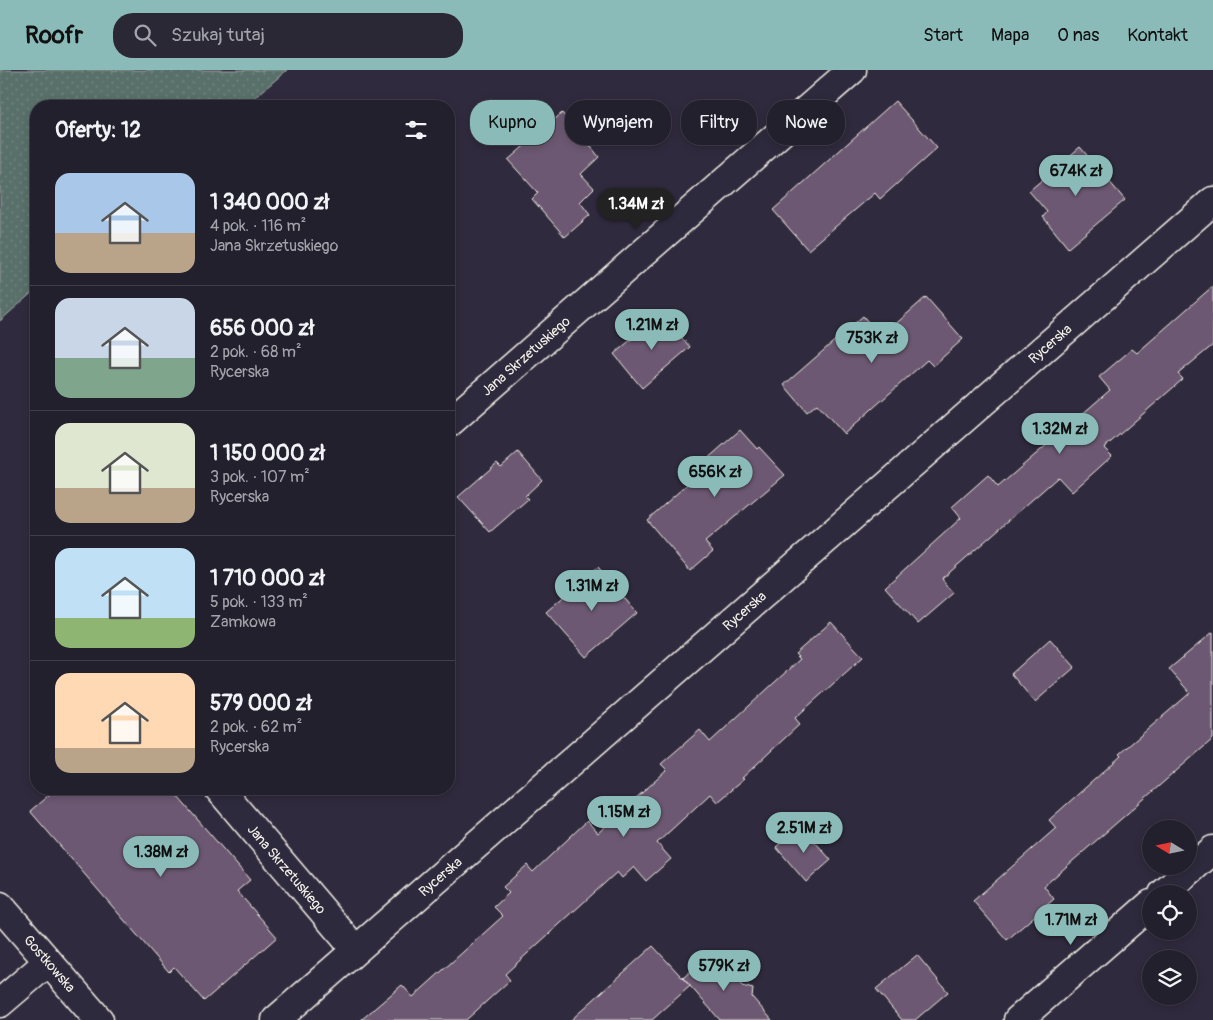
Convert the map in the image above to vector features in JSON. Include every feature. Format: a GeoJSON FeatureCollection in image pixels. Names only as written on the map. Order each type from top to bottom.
{"type":"FeatureCollection","features":[{"type":"Feature","properties":{"kind":"street","name":"Jana Skrzetuskiego"},"geometry":{"type":"LineString","coordinates":[[455,418],[852,70]]}},
{"type":"Feature","properties":{"kind":"street","name":"Rycerska"},"geometry":{"type":"LineString","coordinates":[[276,1020],[1213,201]]}},
{"type":"Feature","properties":{"kind":"street","name":"Jana Skrzetuskiego"},"geometry":{"type":"LineString","coordinates":[[224,795],[355,949]]}},
{"type":"Feature","properties":{"kind":"street"},"geometry":{"type":"LineString","coordinates":[[1173,885],[1213,850]]}},
{"type":"Feature","properties":{"kind":"street","name":"Gostkowska"},"geometry":{"type":"LineString","coordinates":[[0,906],[99,1020]]}},
{"type":"Feature","properties":{"kind":"street"},"geometry":{"type":"LineString","coordinates":[[1018,1020],[1142,912]]}},
{"type":"Feature","properties":{"kind":"street"},"geometry":{"type":"LineString","coordinates":[[0,1003],[48,962]]}},
{"type":"Feature","properties":{"kind":"green space"},"geometry":{"type":"Polygon","coordinates":[[[0,70],[287,70],[252,100],[30,100],[30,294],[0,321],[0,70]]]}},
{"type":"Feature","properties":{"kind":"building"},"geometry":{"type":"Polygon","coordinates":[[[895,101],[937,148],[880,199],[875,193],[808,250],[773,210],[895,101]]]}},
{"type":"Feature","properties":{"kind":"building"},"geometry":{"type":"Polygon","coordinates":[[[562,113],[565,116],[565,145],[590,145],[599,157],[581,174],[594,188],[580,202],[590,215],[565,237],[532,199],[538,193],[508,160],[525,145],[555,145],[555,119],[562,113]]]}},
{"type":"Feature","properties":{"kind":"building"},"geometry":{"type":"Polygon","coordinates":[[[1080,147],[1125,200],[1068,248],[1043,217],[1047,212],[1029,191],[1080,147]]]}},
{"type":"Feature","properties":{"kind":"building"},"geometry":{"type":"Polygon","coordinates":[[[1213,286],[1213,345],[1178,374],[1183,379],[1104,448],[1112,456],[1072,492],[1058,477],[942,579],[954,593],[918,624],[885,587],[961,518],[952,507],[988,475],[998,487],[1110,390],[1099,377],[1132,349],[1137,353],[1213,286]]]}},
{"type":"Feature","properties":{"kind":"building"},"geometry":{"type":"Polygon","coordinates":[[[926,297],[963,339],[933,366],[927,360],[844,434],[817,404],[807,412],[784,385],[863,316],[881,337],[926,297]]]}},
{"type":"Feature","properties":{"kind":"building"},"geometry":{"type":"Polygon","coordinates":[[[661,314],[690,347],[642,388],[614,354],[661,314]]]}},
{"type":"Feature","properties":{"kind":"building"},"geometry":{"type":"Polygon","coordinates":[[[740,430],[785,475],[705,542],[713,551],[690,571],[647,520],[709,465],[705,461],[740,430]]]}},
{"type":"Feature","properties":{"kind":"building"},"geometry":{"type":"Polygon","coordinates":[[[518,452],[542,480],[525,496],[528,499],[490,532],[458,497],[497,463],[501,467],[518,452]]]}},
{"type":"Feature","properties":{"kind":"building"},"geometry":{"type":"Polygon","coordinates":[[[598,567],[637,613],[586,657],[546,612],[598,567]]]}},
{"type":"Feature","properties":{"kind":"building"},"geometry":{"type":"Polygon","coordinates":[[[831,622],[863,657],[795,718],[800,724],[742,778],[744,779],[717,802],[710,794],[657,843],[671,859],[646,881],[634,867],[622,878],[617,872],[505,974],[510,980],[466,1020],[361,1020],[402,985],[413,997],[503,916],[494,907],[509,893],[503,887],[527,865],[533,872],[587,821],[598,833],[667,770],[661,764],[700,730],[710,742],[800,659],[795,654],[831,622]]]}},
{"type":"Feature","properties":{"kind":"building"},"geometry":{"type":"Polygon","coordinates":[[[1213,632],[1213,739],[1044,886],[1054,899],[1007,940],[973,901],[1056,828],[1049,820],[1121,756],[1119,754],[1190,693],[1169,669],[1213,632]]]}},
{"type":"Feature","properties":{"kind":"building"},"geometry":{"type":"Polygon","coordinates":[[[1050,639],[1075,667],[1035,702],[1011,674],[1050,639]]]}},
{"type":"Feature","properties":{"kind":"building"},"geometry":{"type":"Polygon","coordinates":[[[49,795],[176,795],[250,880],[237,891],[277,937],[204,1001],[174,967],[169,972],[30,811],[49,795]]]}},
{"type":"Feature","properties":{"kind":"building"},"geometry":{"type":"Polygon","coordinates":[[[801,826],[831,860],[806,882],[776,847],[801,826]]]}},
{"type":"Feature","properties":{"kind":"building"},"geometry":{"type":"Polygon","coordinates":[[[653,946],[690,986],[652,1020],[571,1020],[653,946]]]}},
{"type":"Feature","properties":{"kind":"building"},"geometry":{"type":"Polygon","coordinates":[[[712,952],[742,986],[753,989],[752,997],[772,1020],[720,1020],[683,978],[712,952]]]}},
{"type":"Feature","properties":{"kind":"building"},"geometry":{"type":"Polygon","coordinates":[[[917,955],[948,992],[915,1020],[902,1020],[876,989],[917,955]]]}}]}
